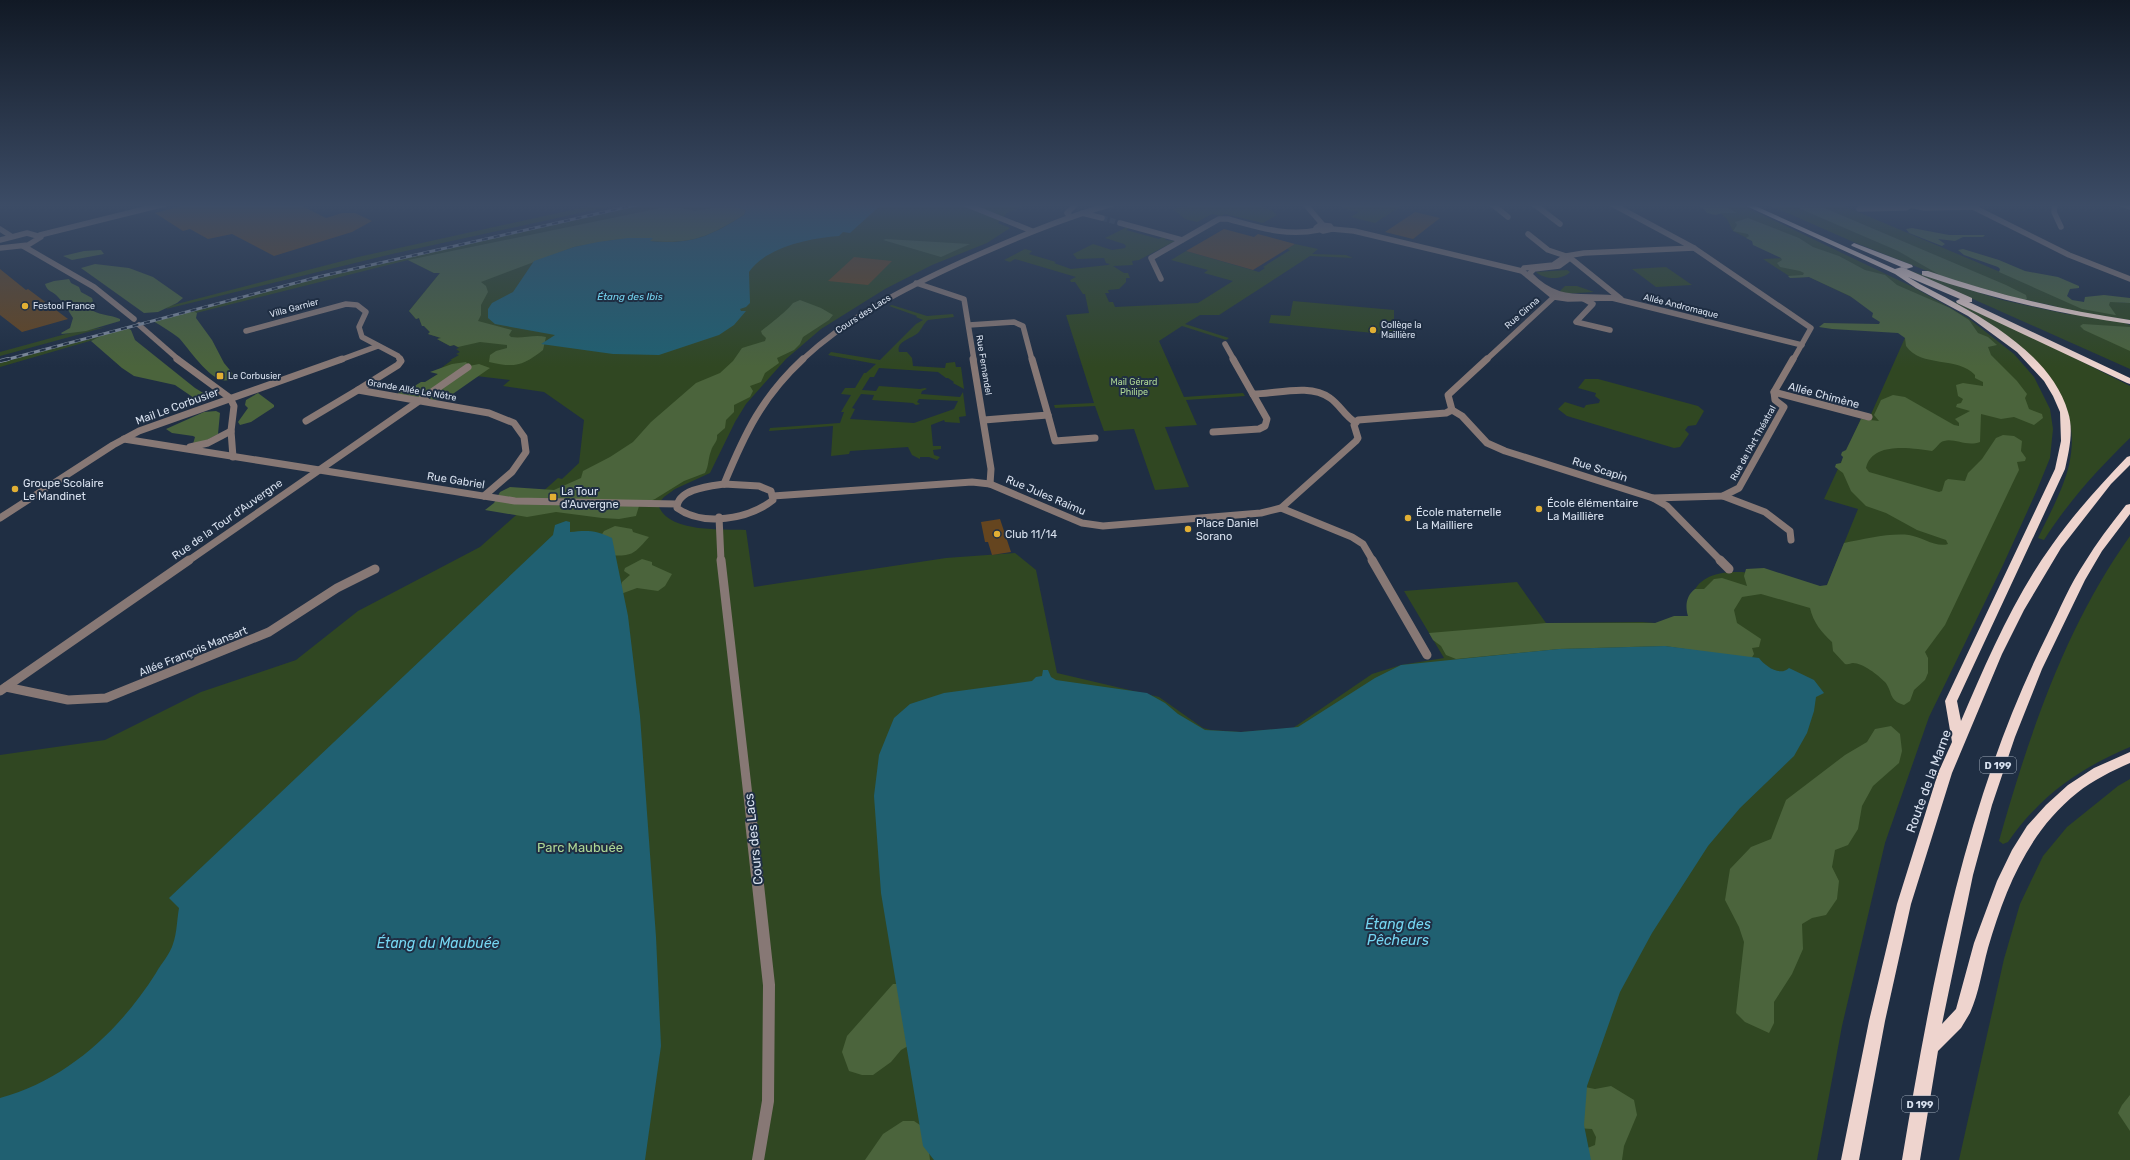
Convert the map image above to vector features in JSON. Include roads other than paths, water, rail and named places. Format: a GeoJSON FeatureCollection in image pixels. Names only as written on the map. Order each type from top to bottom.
{"type":"FeatureCollection","features":[{"type":"Feature","properties":{"kind":"highway"},"geometry":{"type":"LineString","coordinates":[[1865,258],[2130,381]]}},
{"type":"Feature","properties":{"kind":"highway"},"geometry":{"type":"LineString","coordinates":[[1875,258],[2130,373]]}},
{"type":"Feature","properties":{"kind":"highway"},"geometry":{"type":"LineString","coordinates":[[1888,258],[1950,282],[2045,308],[2130,322]]}},
{"type":"Feature","properties":{"kind":"highway"},"geometry":{"type":"LineString","coordinates":[[1898,273],[1910,283],[1981,321],[2025,356],[2049,383],[2057,397],[2063,411],[2066,430],[2065,448],[2060,469],[1951,701],[1958,743]]}},
{"type":"Feature","properties":{"kind":"highway","name":"Route de la Marne"},"geometry":{"type":"LineString","coordinates":[[1850,1158],[1877,1022],[1904,904],[1945,773],[1996,654],[2018,610],[2056,547],[2108,482],[2130,459]]}},
{"type":"Feature","properties":{"kind":"highway","name":"D 199"},"geometry":{"type":"LineString","coordinates":[[1911,1160],[1939,990],[1974,842],[2009,732],[2034,670],[2093,557],[2130,507]]}},
{"type":"Feature","properties":{"kind":"highway"},"geometry":{"type":"LineString","coordinates":[[1929,1049],[1962,1013],[1985,934],[2008,870],[2020,846],[2043,815],[2068,792],[2091,776],[2130,757]]}},
{"type":"Feature","properties":{"kind":"street"},"geometry":{"type":"LineString","coordinates":[[45,258],[94,286],[114,300],[134,319]]}},
{"type":"Feature","properties":{"kind":"street","name":"Cours des Lacs"},"geometry":{"type":"LineString","coordinates":[[724,484],[746,431],[761,408],[790,372],[812,350],[848,323],[880,302],[916,283],[971,258]]}},
{"type":"Feature","properties":{"kind":"street"},"geometry":{"type":"LineString","coordinates":[[1151,258],[1161,279]]}},
{"type":"Feature","properties":{"kind":"street","name":"Rue Cinna"},"geometry":{"type":"LineString","coordinates":[[1452,410],[1448,394],[1554,297],[1522,271],[1468,258]]}},
{"type":"Feature","properties":{"kind":"street"},"geometry":{"type":"LineString","coordinates":[[1522,271],[1524,268],[1553,265],[1566,258]]}},
{"type":"Feature","properties":{"kind":"street"},"geometry":{"type":"LineString","coordinates":[[1567,258],[1559,266],[1534,269],[1529,274],[1547,291],[1559,296],[1599,295],[1621,299],[1569,258]]}},
{"type":"Feature","properties":{"kind":"street","name":"Rue de l'Art Théatral"},"geometry":{"type":"LineString","coordinates":[[1653,498],[1723,496],[1739,488],[1784,407],[1775,400],[1774,392],[1811,328],[1709,258]]}},
{"type":"Feature","properties":{"kind":"street"},"geometry":{"type":"LineString","coordinates":[[2075,258],[2130,279]]}},
{"type":"Feature","properties":{"kind":"street","name":"Rue Fernandel"},"geometry":{"type":"LineString","coordinates":[[916,283],[964,299],[991,469],[990,484]]}},
{"type":"Feature","properties":{"kind":"street","name":"Allée Andromaque"},"geometry":{"type":"LineString","coordinates":[[1554,297],[1564,299],[1612,298],[1802,345]]}},
{"type":"Feature","properties":{"kind":"street"},"geometry":{"type":"LineString","coordinates":[[1582,298],[1594,304],[1576,322],[1610,330]]}},
{"type":"Feature","properties":{"kind":"street","name":"Villa Garnier"},"geometry":{"type":"LineString","coordinates":[[246,331],[346,304]]}},
{"type":"Feature","properties":{"kind":"street","name":"Grande Allée Le Nôtre"},"geometry":{"type":"LineString","coordinates":[[346,304],[356,304],[362,307],[366,312],[359,326],[359,332],[362,336],[398,356],[400,360],[398,365],[358,390]]}},
{"type":"Feature","properties":{"kind":"street"},"geometry":{"type":"LineString","coordinates":[[969,325],[1014,322],[1024,326],[1055,441],[1094,438]]}},
{"type":"Feature","properties":{"kind":"street"},"geometry":{"type":"LineString","coordinates":[[139,325],[167,351],[230,398],[234,406],[231,431],[233,456]]}},
{"type":"Feature","properties":{"kind":"street"},"geometry":{"type":"LineString","coordinates":[[1213,432],[1259,429],[1265,426],[1267,419],[1225,344]]}},
{"type":"Feature","properties":{"kind":"street","name":"Mail Le Corbusier"},"geometry":{"type":"LineString","coordinates":[[0,518],[124,439],[150,427],[378,346]]}},
{"type":"Feature","properties":{"kind":"street","name":"Rue de la Tour d'Auvergne"},"geometry":{"type":"LineString","coordinates":[[3,689],[468,367]]}},
{"type":"Feature","properties":{"kind":"street"},"geometry":{"type":"LineString","coordinates":[[306,422],[358,390]]}},
{"type":"Feature","properties":{"kind":"street","name":"Grande Allée Le Nôtre"},"geometry":{"type":"LineString","coordinates":[[358,390],[489,413],[514,423],[524,437],[526,452],[512,472],[484,496]]}},
{"type":"Feature","properties":{"kind":"street"},"geometry":{"type":"LineString","coordinates":[[1253,394],[1317,392],[1331,398],[1346,417],[1355,422],[1362,419],[1446,413],[1452,410]]}},
{"type":"Feature","properties":{"kind":"street","name":"Allée Chimène"},"geometry":{"type":"LineString","coordinates":[[1774,392],[1869,417]]}},
{"type":"Feature","properties":{"kind":"street","name":"Rue Scapin"},"geometry":{"type":"LineString","coordinates":[[1452,410],[1462,416],[1487,443],[1505,451],[1653,498],[1668,506],[1729,569]]}},
{"type":"Feature","properties":{"kind":"street"},"geometry":{"type":"LineString","coordinates":[[984,420],[1048,415]]}},
{"type":"Feature","properties":{"kind":"street","name":"Rue Jules Raimu"},"geometry":{"type":"LineString","coordinates":[[773,496],[972,482],[990,484],[1082,523],[1092,525],[1103,526],[1261,513],[1281,508],[1356,441],[1358,438],[1354,425],[1355,422]]}},
{"type":"Feature","properties":{"kind":"street","name":"Rue Gabriel"},"geometry":{"type":"LineString","coordinates":[[183,448],[208,443],[231,431]]}},
{"type":"Feature","properties":{"kind":"street","name":"Rue Gabriel"},"geometry":{"type":"LineString","coordinates":[[124,439],[516,501],[677,504]]}},
{"type":"Feature","properties":{"kind":"street"},"geometry":{"type":"LineString","coordinates":[[724,484],[759,486],[771,491],[773,496],[770,503],[756,511],[719,518],[688,515],[681,512],[677,504],[686,494],[702,488],[724,484]]}},
{"type":"Feature","properties":{"kind":"street"},"geometry":{"type":"LineString","coordinates":[[1723,496],[1765,512],[1790,531],[1791,540]]}},
{"type":"Feature","properties":{"kind":"street"},"geometry":{"type":"LineString","coordinates":[[1281,508],[1352,537],[1363,544],[1428,655]]}},
{"type":"Feature","properties":{"kind":"street","name":"Cours des Lacs"},"geometry":{"type":"LineString","coordinates":[[719,518],[719,540],[769,985],[768,1101],[758,1160]]}},
{"type":"Feature","properties":{"kind":"street","name":"Allée François Mansart"},"geometry":{"type":"LineString","coordinates":[[3,689],[74,701],[87,702],[106,698],[268,632],[332,591],[375,569]]}},
{"type":"Feature","properties":{"kind":"water","name":"Étang des Ibis"},"geometry":{"type":"Polygon","coordinates":[[[542,258],[763,258],[749,272],[750,303],[746,307],[740,309],[741,311],[746,311],[734,325],[719,335],[659,355],[613,354],[541,344],[555,335],[495,324],[488,318],[488,309],[492,303],[513,292],[534,261],[542,258]]]}},
{"type":"Feature","properties":{"kind":"water","name":"Étang du Maubuée"},"geometry":{"type":"Polygon","coordinates":[[[566,521],[570,522],[570,532],[591,531],[601,533],[612,538],[628,616],[640,716],[656,937],[661,1046],[645,1160],[0,1160],[0,1098],[24,1090],[48,1079],[69,1066],[90,1050],[126,1014],[142,994],[172,948],[179,908],[169,898],[553,535],[555,525],[566,521]]]}},
{"type":"Feature","properties":{"kind":"water","name":"Étang des Pêcheurs"},"geometry":{"type":"Polygon","coordinates":[[[1665,646],[1759,658],[1769,667],[1777,671],[1789,668],[1814,680],[1824,693],[1816,697],[1814,711],[1807,733],[1794,756],[1740,808],[1708,846],[1652,933],[1620,992],[1587,1086],[1584,1125],[1591,1160],[934,1160],[923,1146],[881,893],[874,796],[879,755],[894,718],[910,704],[944,693],[1032,681],[1036,677],[1042,676],[1043,670],[1048,670],[1051,677],[1056,680],[1147,693],[1165,703],[1178,714],[1205,730],[1241,732],[1298,727],[1375,678],[1401,665],[1559,649],[1665,646]]]}},
{"type":"Feature","properties":{"kind":"railway"},"geometry":{"type":"LineString","coordinates":[[5,360],[318,277],[401,258]]}},
{"type":"Feature","properties":{"kind":"railway"},"geometry":{"type":"LineString","coordinates":[[0,361],[8,359]]}},
{"type":"Feature","properties":{"kind":"place","name":"Festool France"},"geometry":{"type":"Point","coordinates":[25,306]}},
{"type":"Feature","properties":{"kind":"place","name":"Collège la Maillière"},"geometry":{"type":"Point","coordinates":[1373,330]}},
{"type":"Feature","properties":{"kind":"place","name":"Le Corbusier"},"geometry":{"type":"Point","coordinates":[220,376]}},
{"type":"Feature","properties":{"kind":"place","name":"Groupe Scolaire Le Mandinet"},"geometry":{"type":"Point","coordinates":[15,489]}},
{"type":"Feature","properties":{"kind":"place","name":"La Tour d'Auvergne"},"geometry":{"type":"Point","coordinates":[553,497]}},
{"type":"Feature","properties":{"kind":"place","name":"École élémentaire La Maillière"},"geometry":{"type":"Point","coordinates":[1539,509]}},
{"type":"Feature","properties":{"kind":"place","name":"École maternelle La Mailliere"},"geometry":{"type":"Point","coordinates":[1408,518]}},
{"type":"Feature","properties":{"kind":"place","name":"Place Daniel Sorano"},"geometry":{"type":"Point","coordinates":[1188,529]}},
{"type":"Feature","properties":{"kind":"place","name":"Club 11/14"},"geometry":{"type":"Point","coordinates":[997,534]}},
{"type":"Feature","properties":{"kind":"park label","name":"Mail Gérard Philipe"},"geometry":{"type":"Point","coordinates":[1134,388]}},
{"type":"Feature","properties":{"kind":"park label","name":"Parc Maubuée"},"geometry":{"type":"Point","coordinates":[580,847]}}]}
